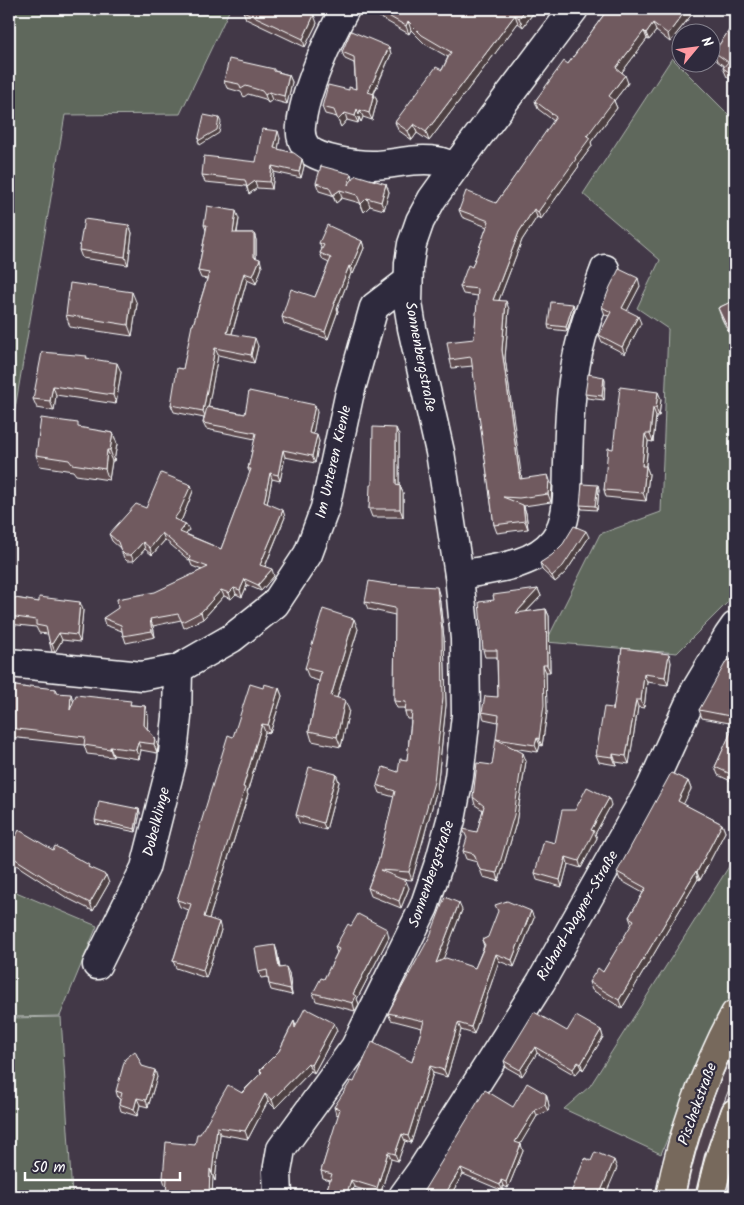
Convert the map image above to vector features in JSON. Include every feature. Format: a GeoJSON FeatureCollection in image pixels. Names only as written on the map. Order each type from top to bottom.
{"type":"FeatureCollection","features":[{"type":"Feature","properties":{"kind":"main road","name":"Pischekstraße"},"geometry":{"type":"LineString","coordinates":[[670,1196],[697,1097],[735,1014]]}},
{"type":"Feature","properties":{"kind":"main road"},"geometry":{"type":"LineString","coordinates":[[710,1196],[719,1159],[735,1113]]}},
{"type":"Feature","properties":{"kind":"street"},"geometry":{"type":"LineString","coordinates":[[345,9],[315,74],[308,96],[301,125],[301,137],[306,148],[318,156],[361,164],[373,165],[424,160],[438,161],[454,167]]}},
{"type":"Feature","properties":{"kind":"street","name":"Sonnenbergstraße"},"geometry":{"type":"LineString","coordinates":[[278,1196],[277,1172],[281,1149],[355,1047],[414,930],[440,860],[460,777],[466,715],[465,639],[459,574],[440,452],[408,303],[409,263],[415,233],[432,199],[454,167],[574,9]]}},
{"type":"Feature","properties":{"kind":"street"},"geometry":{"type":"LineString","coordinates":[[459,574],[498,568],[523,561],[539,553],[553,542],[560,530],[567,494],[571,396],[576,358],[587,317],[606,269]]}},
{"type":"Feature","properties":{"kind":"street","name":"Im Unteren Kienle"},"geometry":{"type":"LineString","coordinates":[[9,662],[142,676],[178,669],[232,638],[275,604],[308,554],[325,508],[349,396],[374,307],[408,281]]}},
{"type":"Feature","properties":{"kind":"street","name":"Richard-Wagner-Straße"},"geometry":{"type":"LineString","coordinates":[[403,1196],[421,1171],[541,982],[651,787],[695,691],[735,626]]}},
{"type":"Feature","properties":{"kind":"street","name":"Dobelklinge"},"geometry":{"type":"LineString","coordinates":[[97,965],[145,868],[172,762],[177,717],[178,669]]}},
{"type":"Feature","properties":{"kind":"shaded area"},"geometry":{"type":"Polygon","coordinates":[[[735,1040],[735,1088],[715,1136],[702,1196],[681,1196],[689,1155],[735,1040]]]}},
{"type":"Feature","properties":{"kind":"green space"},"geometry":{"type":"Polygon","coordinates":[[[9,9],[230,9],[180,114],[65,115],[9,444],[9,9]]]}},
{"type":"Feature","properties":{"kind":"green space"},"geometry":{"type":"Polygon","coordinates":[[[672,58],[672,72],[686,72],[735,121],[735,595],[677,653],[546,642],[600,534],[661,512],[668,329],[637,308],[660,260],[583,194],[672,58]]]}},
{"type":"Feature","properties":{"kind":"green space"},"geometry":{"type":"Polygon","coordinates":[[[735,857],[735,993],[718,1016],[661,1154],[564,1109],[590,1086],[735,857]]]}},
{"type":"Feature","properties":{"kind":"green space"},"geometry":{"type":"Polygon","coordinates":[[[9,889],[97,926],[60,1016],[9,1017],[9,889]]]}},
{"type":"Feature","properties":{"kind":"green space"},"geometry":{"type":"Polygon","coordinates":[[[61,1017],[72,1196],[9,1196],[9,1018],[61,1017]]]}},
{"type":"Feature","properties":{"kind":"building"},"geometry":{"type":"Polygon","coordinates":[[[244,9],[301,9],[314,15],[303,39],[243,11],[244,9]]]}},
{"type":"Feature","properties":{"kind":"building"},"geometry":{"type":"Polygon","coordinates":[[[376,9],[526,9],[519,18],[515,15],[426,132],[414,124],[408,131],[395,122],[436,67],[442,70],[451,52],[422,35],[408,21],[406,26],[376,9]]]}},
{"type":"Feature","properties":{"kind":"building"},"geometry":{"type":"Polygon","coordinates":[[[608,9],[687,9],[677,22],[672,22],[672,29],[668,34],[653,23],[646,33],[644,31],[616,68],[625,75],[609,96],[614,100],[587,136],[590,138],[538,212],[534,209],[519,232],[493,300],[506,301],[502,350],[520,479],[548,475],[549,479],[548,494],[519,498],[503,497],[523,505],[525,521],[494,525],[471,357],[450,360],[447,342],[474,339],[478,289],[460,287],[468,265],[472,267],[489,221],[459,210],[466,191],[496,203],[556,117],[535,101],[564,61],[568,64],[608,9]]]}},
{"type":"Feature","properties":{"kind":"building"},"geometry":{"type":"Polygon","coordinates":[[[735,22],[735,76],[723,68],[728,62],[722,58],[722,41],[735,22]]]}},
{"type":"Feature","properties":{"kind":"building"},"geometry":{"type":"Polygon","coordinates":[[[351,31],[389,47],[368,92],[374,94],[369,113],[360,110],[359,115],[357,109],[355,116],[345,113],[338,120],[334,110],[322,107],[328,85],[349,90],[349,87],[356,89],[354,57],[342,52],[351,31]]]}},
{"type":"Feature","properties":{"kind":"building"},"geometry":{"type":"Polygon","coordinates":[[[229,59],[274,69],[274,71],[289,75],[284,96],[269,92],[265,95],[262,91],[246,86],[241,89],[239,84],[224,81],[229,59]]]}},
{"type":"Feature","properties":{"kind":"building"},"geometry":{"type":"Polygon","coordinates":[[[204,115],[219,118],[217,130],[198,141],[204,115]]]}},
{"type":"Feature","properties":{"kind":"building"},"geometry":{"type":"Polygon","coordinates":[[[262,129],[278,131],[274,148],[294,153],[302,159],[299,172],[272,166],[270,182],[255,181],[247,187],[245,180],[202,175],[204,156],[256,162],[262,129]]]}},
{"type":"Feature","properties":{"kind":"building"},"geometry":{"type":"Polygon","coordinates":[[[321,166],[351,174],[348,185],[356,175],[386,184],[381,202],[367,198],[361,204],[357,195],[340,190],[333,195],[329,187],[316,183],[321,166]]]}},
{"type":"Feature","properties":{"kind":"building"},"geometry":{"type":"Polygon","coordinates":[[[207,206],[236,211],[233,233],[254,233],[254,257],[260,259],[253,276],[244,273],[227,333],[255,338],[251,355],[215,348],[203,411],[171,405],[177,368],[183,369],[192,325],[209,273],[198,271],[207,225],[204,225],[207,206]]]}},
{"type":"Feature","properties":{"kind":"building"},"geometry":{"type":"Polygon","coordinates":[[[84,219],[129,225],[125,257],[79,250],[84,219]]]}},
{"type":"Feature","properties":{"kind":"building"},"geometry":{"type":"Polygon","coordinates":[[[327,225],[362,241],[351,267],[349,266],[325,332],[282,317],[291,289],[315,297],[331,258],[320,253],[324,245],[319,243],[327,225]]]}},
{"type":"Feature","properties":{"kind":"building"},"geometry":{"type":"Polygon","coordinates":[[[619,269],[638,278],[622,308],[638,316],[622,347],[599,335],[611,312],[602,307],[619,269]]]}},
{"type":"Feature","properties":{"kind":"building"},"geometry":{"type":"Polygon","coordinates":[[[70,283],[132,292],[128,325],[66,315],[70,283]]]}},
{"type":"Feature","properties":{"kind":"building"},"geometry":{"type":"Polygon","coordinates":[[[735,300],[735,333],[731,335],[718,308],[735,300]]]}},
{"type":"Feature","properties":{"kind":"building"},"geometry":{"type":"Polygon","coordinates":[[[551,302],[573,304],[566,327],[548,325],[551,302]]]}},
{"type":"Feature","properties":{"kind":"building"},"geometry":{"type":"Polygon","coordinates":[[[42,352],[87,356],[86,358],[117,363],[113,395],[53,386],[50,401],[33,399],[42,352]]]}},
{"type":"Feature","properties":{"kind":"building"},"geometry":{"type":"Polygon","coordinates":[[[588,374],[604,377],[602,396],[585,394],[588,374]]]}},
{"type":"Feature","properties":{"kind":"building"},"geometry":{"type":"Polygon","coordinates":[[[620,387],[658,392],[656,408],[653,408],[650,434],[645,434],[642,466],[646,466],[643,493],[604,490],[608,448],[613,449],[620,387]]]}},
{"type":"Feature","properties":{"kind":"building"},"geometry":{"type":"Polygon","coordinates":[[[249,391],[315,405],[309,433],[317,435],[312,456],[283,450],[278,475],[270,473],[264,502],[283,510],[260,565],[272,569],[258,585],[245,579],[240,590],[234,588],[229,593],[221,590],[201,612],[182,622],[178,614],[150,619],[152,631],[123,636],[121,625],[103,618],[118,608],[117,599],[155,592],[208,567],[189,560],[190,557],[162,533],[150,548],[143,542],[131,555],[125,555],[121,551],[118,542],[109,534],[136,504],[146,508],[161,473],[191,485],[174,519],[186,524],[180,532],[221,549],[251,469],[248,469],[256,433],[203,423],[207,407],[245,414],[249,391]]]}},
{"type":"Feature","properties":{"kind":"building"},"geometry":{"type":"Polygon","coordinates":[[[41,418],[78,423],[78,427],[113,433],[110,450],[107,450],[105,469],[72,464],[69,460],[36,455],[41,418]]]}},
{"type":"Feature","properties":{"kind":"building"},"geometry":{"type":"Polygon","coordinates":[[[373,427],[396,428],[396,485],[400,486],[400,509],[369,509],[370,485],[372,485],[373,427]]]}},
{"type":"Feature","properties":{"kind":"building"},"geometry":{"type":"Polygon","coordinates":[[[582,484],[598,485],[595,506],[580,505],[582,484]]]}},
{"type":"Feature","properties":{"kind":"building"},"geometry":{"type":"Polygon","coordinates":[[[574,526],[586,531],[563,566],[552,576],[540,563],[563,544],[574,526]]]}},
{"type":"Feature","properties":{"kind":"building"},"geometry":{"type":"Polygon","coordinates":[[[369,581],[437,587],[442,631],[443,698],[434,782],[409,872],[380,870],[406,881],[399,901],[368,888],[379,859],[395,791],[377,785],[383,767],[398,772],[400,759],[407,760],[412,712],[405,712],[406,702],[394,701],[395,608],[365,602],[369,581]]]}},
{"type":"Feature","properties":{"kind":"building"},"geometry":{"type":"Polygon","coordinates":[[[538,589],[516,613],[546,609],[547,665],[543,665],[544,705],[539,739],[537,738],[535,745],[496,739],[499,715],[482,712],[485,696],[498,697],[497,650],[483,650],[479,602],[494,600],[493,595],[538,589]]]}},
{"type":"Feature","properties":{"kind":"building"},"geometry":{"type":"Polygon","coordinates":[[[9,597],[39,602],[39,597],[80,602],[77,635],[59,633],[52,644],[50,644],[46,627],[36,625],[36,620],[9,616],[9,597]]]}},
{"type":"Feature","properties":{"kind":"building"},"geometry":{"type":"Polygon","coordinates":[[[323,609],[354,619],[331,696],[345,700],[337,737],[309,731],[321,672],[305,668],[323,609]]]}},
{"type":"Feature","properties":{"kind":"building"},"geometry":{"type":"Polygon","coordinates":[[[622,648],[669,654],[665,677],[644,674],[641,700],[636,700],[626,756],[613,754],[613,757],[596,755],[604,707],[613,708],[613,711],[622,648]]]}},
{"type":"Feature","properties":{"kind":"building"},"geometry":{"type":"Polygon","coordinates":[[[727,660],[735,661],[735,717],[699,710],[727,660]]]}},
{"type":"Feature","properties":{"kind":"building"},"geometry":{"type":"Polygon","coordinates":[[[250,684],[263,688],[264,684],[279,688],[268,725],[262,724],[243,787],[245,788],[204,917],[219,922],[203,970],[173,961],[191,904],[177,900],[228,735],[233,737],[250,684]]]}},
{"type":"Feature","properties":{"kind":"building"},"geometry":{"type":"Polygon","coordinates":[[[9,685],[56,689],[56,693],[71,694],[70,710],[76,695],[131,701],[130,705],[145,706],[144,725],[155,738],[154,744],[138,742],[136,750],[110,747],[110,749],[84,745],[85,737],[9,728],[9,685]]]}},
{"type":"Feature","properties":{"kind":"building"},"geometry":{"type":"Polygon","coordinates":[[[735,723],[735,776],[715,767],[735,723]]]}},
{"type":"Feature","properties":{"kind":"building"},"geometry":{"type":"Polygon","coordinates":[[[496,739],[523,753],[514,815],[497,873],[480,870],[474,854],[463,851],[467,838],[463,829],[477,832],[484,806],[473,797],[477,763],[492,765],[496,739]]]}},
{"type":"Feature","properties":{"kind":"building"},"geometry":{"type":"Polygon","coordinates":[[[309,767],[336,774],[323,823],[296,815],[309,767]]]}},
{"type":"Feature","properties":{"kind":"building"},"geometry":{"type":"Polygon","coordinates":[[[671,773],[688,781],[678,801],[722,824],[697,872],[619,1000],[589,982],[598,968],[603,972],[634,920],[629,917],[646,888],[617,872],[671,773]]]}},
{"type":"Feature","properties":{"kind":"building"},"geometry":{"type":"Polygon","coordinates":[[[587,787],[609,798],[591,830],[594,831],[579,861],[566,857],[560,880],[535,873],[544,840],[555,843],[562,810],[575,810],[587,787]]]}},
{"type":"Feature","properties":{"kind":"building"},"geometry":{"type":"Polygon","coordinates":[[[99,801],[139,809],[135,829],[95,820],[99,801]]]}},
{"type":"Feature","properties":{"kind":"building"},"geometry":{"type":"Polygon","coordinates":[[[19,830],[53,850],[55,846],[89,865],[88,867],[106,875],[90,903],[64,890],[9,855],[9,850],[19,830]]]}},
{"type":"Feature","properties":{"kind":"building"},"geometry":{"type":"Polygon","coordinates":[[[445,897],[459,903],[436,963],[446,958],[475,968],[485,945],[482,940],[488,937],[498,911],[495,905],[507,901],[531,911],[512,960],[496,954],[471,1027],[458,1023],[444,1070],[430,1066],[408,1136],[402,1134],[395,1154],[388,1152],[377,1188],[351,1180],[346,1196],[326,1192],[332,1174],[321,1171],[340,1109],[334,1107],[351,1081],[354,1082],[372,1042],[412,1062],[424,1021],[388,1013],[430,936],[445,897]]]}},
{"type":"Feature","properties":{"kind":"building"},"geometry":{"type":"Polygon","coordinates":[[[358,914],[387,929],[353,994],[356,996],[353,1003],[313,993],[321,978],[324,979],[339,949],[335,947],[348,924],[351,926],[358,914]]]}},
{"type":"Feature","properties":{"kind":"building"},"geometry":{"type":"Polygon","coordinates":[[[275,945],[279,968],[286,967],[290,989],[269,984],[267,970],[259,972],[255,948],[275,945]]]}},
{"type":"Feature","properties":{"kind":"building"},"geometry":{"type":"Polygon","coordinates":[[[305,1008],[334,1023],[311,1065],[308,1063],[272,1100],[265,1094],[245,1131],[217,1127],[212,1173],[210,1169],[209,1196],[166,1196],[167,1178],[163,1178],[166,1142],[195,1145],[197,1134],[200,1134],[228,1085],[242,1093],[262,1072],[260,1070],[279,1051],[294,1021],[295,1028],[305,1008]]]}},
{"type":"Feature","properties":{"kind":"building"},"geometry":{"type":"Polygon","coordinates":[[[534,1012],[567,1031],[576,1016],[601,1030],[581,1064],[578,1062],[573,1069],[535,1047],[520,1070],[504,1061],[534,1012]]]}},
{"type":"Feature","properties":{"kind":"building"},"geometry":{"type":"Polygon","coordinates":[[[135,1051],[142,1066],[155,1070],[146,1100],[137,1098],[134,1109],[119,1104],[122,1093],[116,1091],[125,1059],[135,1051]]]}},
{"type":"Feature","properties":{"kind":"building"},"geometry":{"type":"Polygon","coordinates":[[[527,1083],[546,1094],[545,1105],[535,1110],[515,1142],[521,1144],[506,1182],[501,1180],[500,1185],[461,1168],[444,1196],[430,1196],[423,1192],[485,1090],[513,1107],[527,1083]]]}},
{"type":"Feature","properties":{"kind":"building"},"geometry":{"type":"Polygon","coordinates":[[[595,1152],[614,1160],[599,1196],[570,1195],[585,1158],[591,1161],[595,1152]]]}},
{"type":"Feature","properties":{"kind":"building"},"geometry":{"type":"Polygon","coordinates":[[[242,1191],[244,1196],[222,1196],[222,1195],[242,1191]]]}},
{"type":"Feature","properties":{"kind":"tram line"},"geometry":{"type":"LineString","coordinates":[[685,1196],[693,1158],[705,1121],[735,1049]]}},
{"type":"Feature","properties":{"kind":"tram line"},"geometry":{"type":"LineString","coordinates":[[696,1196],[712,1135],[735,1075]]}}]}
